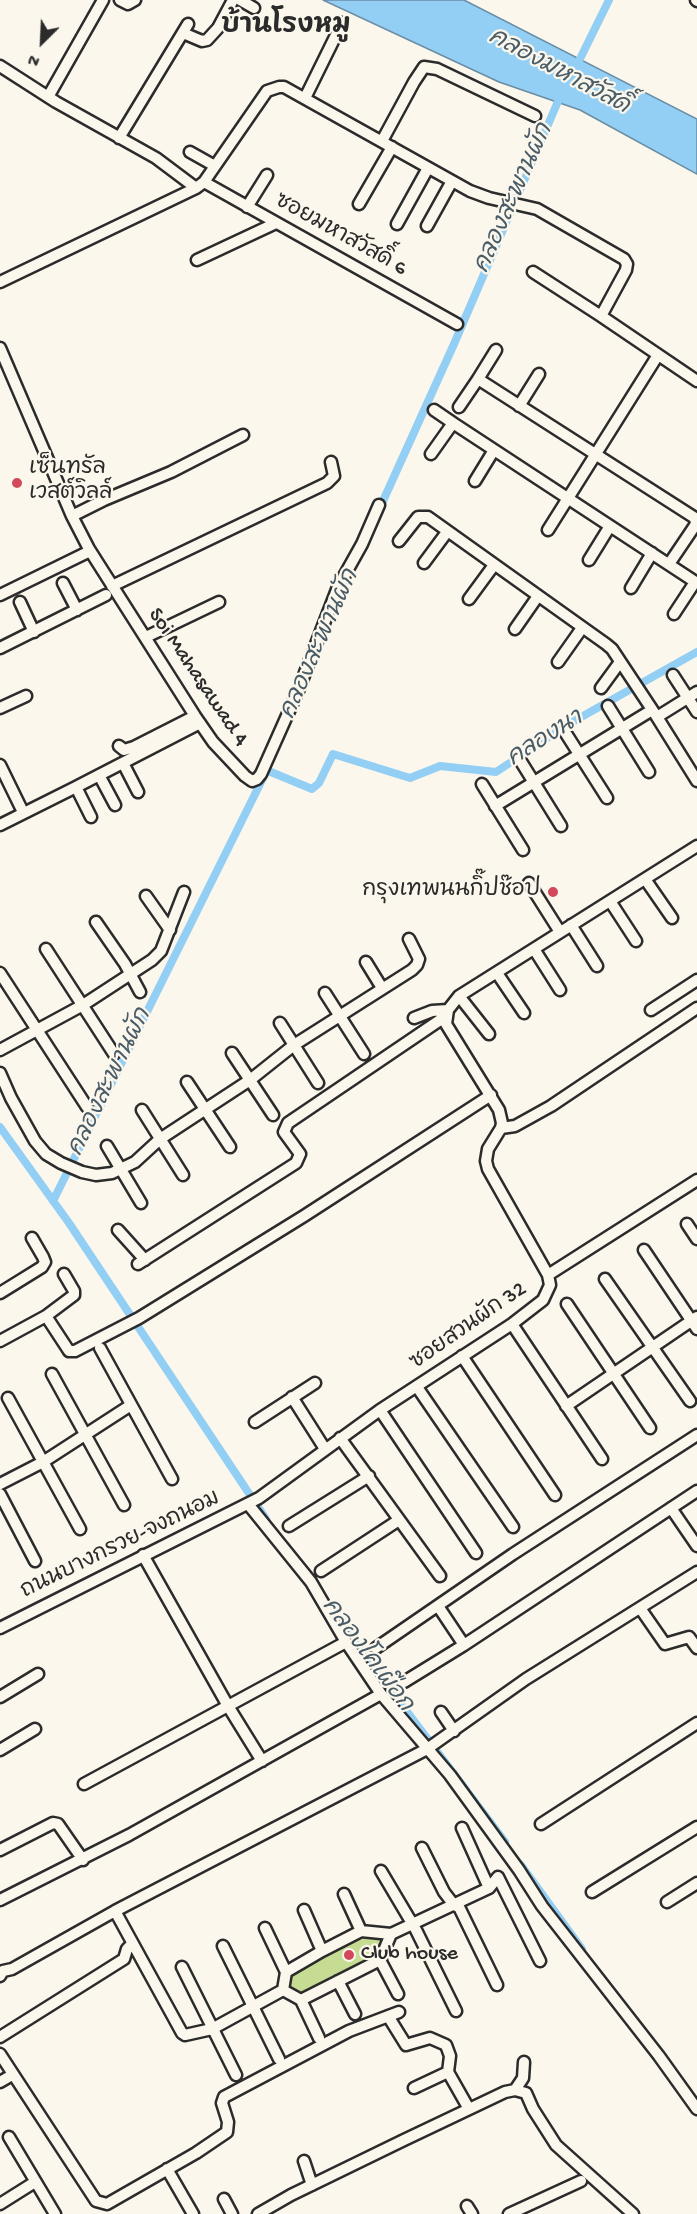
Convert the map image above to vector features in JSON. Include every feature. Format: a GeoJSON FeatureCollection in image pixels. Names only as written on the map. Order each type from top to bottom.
{"type":"FeatureCollection","features":[{"type":"Feature","properties":{"kind":"street"},"geometry":{"type":"LineString","coordinates":[[48,97],[104,0]]}},
{"type":"Feature","properties":{"kind":"street"},"geometry":{"type":"LineString","coordinates":[[120,0],[128,4],[135,0]]}},
{"type":"Feature","properties":{"kind":"street"},"geometry":{"type":"LineString","coordinates":[[119,138],[186,28],[202,41],[207,40],[218,28],[232,0]]}},
{"type":"Feature","properties":{"kind":"street"},"geometry":{"type":"LineString","coordinates":[[240,0],[254,8]]}},
{"type":"Feature","properties":{"kind":"street"},"geometry":{"type":"LineString","coordinates":[[305,98],[342,22]]}},
{"type":"Feature","properties":{"kind":"street","name":"ซอยมหาสวัสดิ์ 6"},"geometry":{"type":"LineString","coordinates":[[0,66],[48,97],[200,185],[247,207],[457,324]]}},
{"type":"Feature","properties":{"kind":"street"},"geometry":{"type":"LineString","coordinates":[[359,204],[414,82],[424,67],[437,69],[535,116]]}},
{"type":"Feature","properties":{"kind":"street"},"geometry":{"type":"LineString","coordinates":[[0,282],[200,185],[267,91],[284,87],[470,191],[545,213],[626,262],[627,270],[601,316]]}},
{"type":"Feature","properties":{"kind":"street"},"geometry":{"type":"LineString","coordinates":[[190,152],[215,166]]}},
{"type":"Feature","properties":{"kind":"street"},"geometry":{"type":"LineString","coordinates":[[397,224],[428,168]]}},
{"type":"Feature","properties":{"kind":"street"},"geometry":{"type":"LineString","coordinates":[[247,207],[267,175]]}},
{"type":"Feature","properties":{"kind":"street"},"geometry":{"type":"LineString","coordinates":[[427,226],[452,181]]}},
{"type":"Feature","properties":{"kind":"street"},"geometry":{"type":"LineString","coordinates":[[197,260],[276,223]]}},
{"type":"Feature","properties":{"kind":"street"},"geometry":{"type":"LineString","coordinates":[[533,272],[697,381]]}},
{"type":"Feature","properties":{"kind":"street","name":"Soi Mahasawad 4"},"geometry":{"type":"LineString","coordinates":[[0,348],[72,516],[109,591],[146,637],[213,742],[252,781],[257,779],[298,691],[338,587],[363,544],[379,505]]}},
{"type":"Feature","properties":{"kind":"street"},"geometry":{"type":"LineString","coordinates":[[459,407],[496,350]]}},
{"type":"Feature","properties":{"kind":"street"},"geometry":{"type":"LineString","coordinates":[[548,530],[658,355]]}},
{"type":"Feature","properties":{"kind":"street"},"geometry":{"type":"LineString","coordinates":[[519,406],[539,374]]}},
{"type":"Feature","properties":{"kind":"street"},"geometry":{"type":"LineString","coordinates":[[478,379],[695,518],[696,524],[669,564]]}},
{"type":"Feature","properties":{"kind":"street"},"geometry":{"type":"LineString","coordinates":[[434,410],[696,582],[674,614]]}},
{"type":"Feature","properties":{"kind":"street"},"geometry":{"type":"LineString","coordinates":[[431,454],[453,423]]}},
{"type":"Feature","properties":{"kind":"street"},"geometry":{"type":"LineString","coordinates":[[72,516],[171,472],[243,435]]}},
{"type":"Feature","properties":{"kind":"street"},"geometry":{"type":"LineString","coordinates":[[475,481],[494,450]]}},
{"type":"Feature","properties":{"kind":"street"},"geometry":{"type":"LineString","coordinates":[[0,648],[327,483],[334,476],[331,462]]}},
{"type":"Feature","properties":{"kind":"street"},"geometry":{"type":"LineString","coordinates":[[399,541],[414,521],[422,516],[428,517],[612,649],[697,781]]}},
{"type":"Feature","properties":{"kind":"street"},"geometry":{"type":"LineString","coordinates":[[589,560],[610,526]]}},
{"type":"Feature","properties":{"kind":"street"},"geometry":{"type":"LineString","coordinates":[[424,564],[447,532]]}},
{"type":"Feature","properties":{"kind":"street"},"geometry":{"type":"LineString","coordinates":[[0,595],[90,551]]}},
{"type":"Feature","properties":{"kind":"street"},"geometry":{"type":"LineString","coordinates":[[631,588],[652,553]]}},
{"type":"Feature","properties":{"kind":"street"},"geometry":{"type":"LineString","coordinates":[[469,599],[494,565]]}},
{"type":"Feature","properties":{"kind":"street"},"geometry":{"type":"LineString","coordinates":[[63,583],[77,610]]}},
{"type":"Feature","properties":{"kind":"street"},"geometry":{"type":"LineString","coordinates":[[515,629],[538,596]]}},
{"type":"Feature","properties":{"kind":"street"},"geometry":{"type":"LineString","coordinates":[[20,602],[33,632]]}},
{"type":"Feature","properties":{"kind":"street"},"geometry":{"type":"LineString","coordinates":[[146,637],[219,602]]}},
{"type":"Feature","properties":{"kind":"street"},"geometry":{"type":"LineString","coordinates":[[558,662],[582,628]]}},
{"type":"Feature","properties":{"kind":"street"},"geometry":{"type":"LineString","coordinates":[[601,688],[620,662]]}},
{"type":"Feature","properties":{"kind":"street"},"geometry":{"type":"LineString","coordinates":[[673,675],[692,695],[697,712]]}},
{"type":"Feature","properties":{"kind":"street"},"geometry":{"type":"LineString","coordinates":[[495,806],[622,728],[692,695]]}},
{"type":"Feature","properties":{"kind":"street"},"geometry":{"type":"LineString","coordinates":[[0,708],[26,696]]}},
{"type":"Feature","properties":{"kind":"street"},"geometry":{"type":"LineString","coordinates":[[608,706],[649,772]]}},
{"type":"Feature","properties":{"kind":"street"},"geometry":{"type":"LineString","coordinates":[[119,746],[124,750],[134,747],[197,720]]}},
{"type":"Feature","properties":{"kind":"street"},"geometry":{"type":"LineString","coordinates":[[0,825],[123,763],[197,720]]}},
{"type":"Feature","properties":{"kind":"street"},"geometry":{"type":"LineString","coordinates":[[565,732],[607,798]]}},
{"type":"Feature","properties":{"kind":"street"},"geometry":{"type":"LineString","coordinates":[[520,760],[561,826]]}},
{"type":"Feature","properties":{"kind":"street"},"geometry":{"type":"LineString","coordinates":[[123,763],[138,792]]}},
{"type":"Feature","properties":{"kind":"street"},"geometry":{"type":"LineString","coordinates":[[0,765],[21,808]]}},
{"type":"Feature","properties":{"kind":"street"},"geometry":{"type":"LineString","coordinates":[[99,775],[115,805]]}},
{"type":"Feature","properties":{"kind":"street"},"geometry":{"type":"LineString","coordinates":[[482,784],[523,850]]}},
{"type":"Feature","properties":{"kind":"street"},"geometry":{"type":"LineString","coordinates":[[76,787],[92,817]]}},
{"type":"Feature","properties":{"kind":"street"},"geometry":{"type":"LineString","coordinates":[[118,1230],[142,1262],[296,1163],[300,1154],[284,1132],[288,1123],[447,1013],[459,996],[697,846]]}},
{"type":"Feature","properties":{"kind":"street"},"geometry":{"type":"LineString","coordinates":[[645,879],[672,918]]}},
{"type":"Feature","properties":{"kind":"street"},"geometry":{"type":"LineString","coordinates":[[529,883],[560,932]]}},
{"type":"Feature","properties":{"kind":"street"},"geometry":{"type":"LineString","coordinates":[[0,1050],[84,1005],[161,951],[184,892]]}},
{"type":"Feature","properties":{"kind":"street"},"geometry":{"type":"LineString","coordinates":[[146,896],[170,930]]}},
{"type":"Feature","properties":{"kind":"street"},"geometry":{"type":"LineString","coordinates":[[610,901],[636,941]]}},
{"type":"Feature","properties":{"kind":"street"},"geometry":{"type":"LineString","coordinates":[[96,922],[125,964],[140,992]]}},
{"type":"Feature","properties":{"kind":"street"},"geometry":{"type":"LineString","coordinates":[[572,925],[597,966]]}},
{"type":"Feature","properties":{"kind":"street"},"geometry":{"type":"LineString","coordinates":[[0,1073],[35,1141],[46,1154],[82,1172],[96,1175],[120,1171],[135,1162],[160,1138],[250,1080],[294,1045],[412,970],[419,959],[409,939]]}},
{"type":"Feature","properties":{"kind":"street"},"geometry":{"type":"LineString","coordinates":[[46,949],[114,1054]]}},
{"type":"Feature","properties":{"kind":"street"},"geometry":{"type":"LineString","coordinates":[[534,949],[560,990]]}},
{"type":"Feature","properties":{"kind":"street"},"geometry":{"type":"LineString","coordinates":[[366,962],[382,988]]}},
{"type":"Feature","properties":{"kind":"street"},"geometry":{"type":"LineString","coordinates":[[0,973],[87,1107]]}},
{"type":"Feature","properties":{"kind":"street"},"geometry":{"type":"LineString","coordinates":[[497,973],[524,1013]]}},
{"type":"Feature","properties":{"kind":"street"},"geometry":{"type":"LineString","coordinates":[[651,1010],[697,980]]}},
{"type":"Feature","properties":{"kind":"street"},"geometry":{"type":"LineString","coordinates":[[325,993],[363,1054]]}},
{"type":"Feature","properties":{"kind":"street"},"geometry":{"type":"LineString","coordinates":[[459,996],[489,1034]]}},
{"type":"Feature","properties":{"kind":"street"},"geometry":{"type":"LineString","coordinates":[[447,1013],[446,1024],[499,1110],[501,1128],[515,1126],[551,1106],[697,1008]]}},
{"type":"Feature","properties":{"kind":"street"},"geometry":{"type":"LineString","coordinates":[[414,1018],[432,1011],[447,1013]]}},
{"type":"Feature","properties":{"kind":"street"},"geometry":{"type":"LineString","coordinates":[[279,1023],[318,1083]]}},
{"type":"Feature","properties":{"kind":"street"},"geometry":{"type":"LineString","coordinates":[[232,1053],[273,1115]]}},
{"type":"Feature","properties":{"kind":"street"},"geometry":{"type":"LineString","coordinates":[[187,1082],[230,1147]]}},
{"type":"Feature","properties":{"kind":"street"},"geometry":{"type":"LineString","coordinates":[[46,1316],[69,1351],[75,1351],[139,1318],[304,1216],[491,1095]]}},
{"type":"Feature","properties":{"kind":"street"},"geometry":{"type":"LineString","coordinates":[[142,1110],[183,1175]]}},
{"type":"Feature","properties":{"kind":"street","name":"ซอยสวนผัก 32"},"geometry":{"type":"LineString","coordinates":[[252,1501],[380,1410],[512,1324],[543,1300],[550,1285],[548,1275],[488,1169],[485,1156],[501,1128]]}},
{"type":"Feature","properties":{"kind":"street"},"geometry":{"type":"LineString","coordinates":[[107,1146],[141,1203]]}},
{"type":"Feature","properties":{"kind":"street"},"geometry":{"type":"LineString","coordinates":[[548,1275],[697,1180]]}},
{"type":"Feature","properties":{"kind":"street"},"geometry":{"type":"LineString","coordinates":[[687,1224],[697,1239]]}},
{"type":"Feature","properties":{"kind":"street"},"geometry":{"type":"LineString","coordinates":[[2,1288],[42,1267],[45,1262],[44,1257],[32,1238]]}},
{"type":"Feature","properties":{"kind":"street"},"geometry":{"type":"LineString","coordinates":[[566,1406],[652,1347],[695,1322],[644,1250]]}},
{"type":"Feature","properties":{"kind":"street"},"geometry":{"type":"LineString","coordinates":[[0,1341],[46,1316],[74,1295],[64,1274]]}},
{"type":"Feature","properties":{"kind":"street"},"geometry":{"type":"LineString","coordinates":[[605,1279],[690,1401]]}},
{"type":"Feature","properties":{"kind":"street"},"geometry":{"type":"LineString","coordinates":[[567,1304],[650,1428]]}},
{"type":"Feature","properties":{"kind":"street"},"geometry":{"type":"LineString","coordinates":[[512,1324],[602,1459]]}},
{"type":"Feature","properties":{"kind":"street"},"geometry":{"type":"LineString","coordinates":[[100,1348],[172,1479]]}},
{"type":"Feature","properties":{"kind":"street"},"geometry":{"type":"LineString","coordinates":[[462,1356],[555,1495]]}},
{"type":"Feature","properties":{"kind":"street"},"geometry":{"type":"LineString","coordinates":[[52,1374],[124,1505]]}},
{"type":"Feature","properties":{"kind":"street"},"geometry":{"type":"LineString","coordinates":[[255,1422],[315,1383]]}},
{"type":"Feature","properties":{"kind":"street"},"geometry":{"type":"LineString","coordinates":[[417,1387],[513,1527]]}},
{"type":"Feature","properties":{"kind":"street"},"geometry":{"type":"LineString","coordinates":[[292,1397],[325,1449]]}},
{"type":"Feature","properties":{"kind":"street"},"geometry":{"type":"LineString","coordinates":[[8,1398],[80,1529]]}},
{"type":"Feature","properties":{"kind":"street"},"geometry":{"type":"LineString","coordinates":[[0,1484],[43,1462],[131,1405]]}},
{"type":"Feature","properties":{"kind":"street"},"geometry":{"type":"LineString","coordinates":[[380,1410],[476,1553]]}},
{"type":"Feature","properties":{"kind":"street"},"geometry":{"type":"LineString","coordinates":[[376,1648],[513,1554],[697,1435]]}},
{"type":"Feature","properties":{"kind":"street"},"geometry":{"type":"LineString","coordinates":[[340,1438],[440,1576]]}},
{"type":"Feature","properties":{"kind":"street"},"geometry":{"type":"LineString","coordinates":[[289,1526],[369,1476]]}},
{"type":"Feature","properties":{"kind":"street"},"geometry":{"type":"LineString","coordinates":[[404,1682],[697,1491]]}},
{"type":"Feature","properties":{"kind":"street"},"geometry":{"type":"LineString","coordinates":[[0,1494],[35,1561]]}},
{"type":"Feature","properties":{"kind":"street"},"geometry":{"type":"LineString","coordinates":[[252,1501],[311,1582],[346,1642],[381,1694],[431,1747],[542,1906],[659,2056],[697,2109]]}},
{"type":"Feature","properties":{"kind":"street","name":"ถนนบางกรวย-จงถนอม"},"geometry":{"type":"LineString","coordinates":[[0,1628],[252,1501]]}},
{"type":"Feature","properties":{"kind":"street"},"geometry":{"type":"LineString","coordinates":[[671,1508],[697,1546]]}},
{"type":"Feature","properties":{"kind":"street"},"geometry":{"type":"LineString","coordinates":[[321,1571],[399,1520]]}},
{"type":"Feature","properties":{"kind":"street"},"geometry":{"type":"LineString","coordinates":[[143,1555],[228,1706],[262,1761]]}},
{"type":"Feature","properties":{"kind":"street"},"geometry":{"type":"LineString","coordinates":[[1,1972],[12,1970],[114,1911],[431,1747],[526,1679],[697,1572]]}},
{"type":"Feature","properties":{"kind":"street"},"geometry":{"type":"LineString","coordinates":[[438,1606],[464,1645]]}},
{"type":"Feature","properties":{"kind":"street"},"geometry":{"type":"LineString","coordinates":[[640,1608],[665,1644],[689,1637],[697,1648]]}},
{"type":"Feature","properties":{"kind":"street"},"geometry":{"type":"LineString","coordinates":[[84,1784],[346,1642]]}},
{"type":"Feature","properties":{"kind":"street"},"geometry":{"type":"LineString","coordinates":[[0,1697],[38,1674]]}},
{"type":"Feature","properties":{"kind":"street"},"geometry":{"type":"LineString","coordinates":[[0,1900],[83,1860],[381,1694]]}},
{"type":"Feature","properties":{"kind":"street"},"geometry":{"type":"LineString","coordinates":[[441,1712],[454,1731]]}},
{"type":"Feature","properties":{"kind":"street"},"geometry":{"type":"LineString","coordinates":[[541,1824],[697,1723]]}},
{"type":"Feature","properties":{"kind":"street"},"geometry":{"type":"LineString","coordinates":[[0,1750],[35,1729]]}},
{"type":"Feature","properties":{"kind":"street"},"geometry":{"type":"LineString","coordinates":[[0,1850],[54,1823],[58,1824],[83,1860]]}},
{"type":"Feature","properties":{"kind":"street"},"geometry":{"type":"LineString","coordinates":[[592,1892],[697,1827]]}},
{"type":"Feature","properties":{"kind":"street"},"geometry":{"type":"LineString","coordinates":[[462,1828],[489,1888]]}},
{"type":"Feature","properties":{"kind":"street"},"geometry":{"type":"LineString","coordinates":[[422,1848],[444,1892],[454,1905],[459,1907],[497,1985]]}},
{"type":"Feature","properties":{"kind":"street"},"geometry":{"type":"LineString","coordinates":[[381,1871],[416,1930],[456,2011]]}},
{"type":"Feature","properties":{"kind":"street"},"geometry":{"type":"LineString","coordinates":[[286,1972],[361,1931],[391,1934],[489,1888],[498,1877],[540,1962]]}},
{"type":"Feature","properties":{"kind":"street"},"geometry":{"type":"LineString","coordinates":[[667,1902],[697,1883]]}},
{"type":"Feature","properties":{"kind":"street"},"geometry":{"type":"LineString","coordinates":[[344,1894],[361,1931]]}},
{"type":"Feature","properties":{"kind":"street"},"geometry":{"type":"LineString","coordinates":[[304,1910],[322,1951]]}},
{"type":"Feature","properties":{"kind":"street"},"geometry":{"type":"LineString","coordinates":[[114,1911],[182,2033],[189,2035],[212,2029],[283,1990]]}},
{"type":"Feature","properties":{"kind":"street"},"geometry":{"type":"LineString","coordinates":[[266,1928],[286,1972],[283,1990]]}},
{"type":"Feature","properties":{"kind":"street"},"geometry":{"type":"LineString","coordinates":[[301,2000],[380,1960],[391,1934]]}},
{"type":"Feature","properties":{"kind":"street"},"geometry":{"type":"LineString","coordinates":[[0,2037],[124,1959],[127,1949],[132,1944]]}},
{"type":"Feature","properties":{"kind":"street"},"geometry":{"type":"LineString","coordinates":[[223,1946],[279,2059]]}},
{"type":"Feature","properties":{"kind":"street"},"geometry":{"type":"LineString","coordinates":[[380,1960],[398,1994]]}},
{"type":"Feature","properties":{"kind":"street"},"geometry":{"type":"LineString","coordinates":[[182,1967],[236,2076]]}},
{"type":"Feature","properties":{"kind":"street"},"geometry":{"type":"LineString","coordinates":[[339,1981],[355,2014]]}},
{"type":"Feature","properties":{"kind":"street"},"geometry":{"type":"LineString","coordinates":[[283,1990],[301,2000],[319,2038]]}},
{"type":"Feature","properties":{"kind":"street"},"geometry":{"type":"LineString","coordinates":[[0,2054],[96,2201],[107,2204],[226,2132],[228,2122],[222,2103],[224,2097],[349,2031],[393,2014],[406,2045],[430,2038],[446,2045],[450,2056],[448,2072],[469,2109]]}},
{"type":"Feature","properties":{"kind":"street"},"geometry":{"type":"LineString","coordinates":[[515,2090],[524,2078],[524,2062]]}},
{"type":"Feature","properties":{"kind":"street"},"geometry":{"type":"LineString","coordinates":[[414,2088],[448,2072]]}},
{"type":"Feature","properties":{"kind":"street"},"geometry":{"type":"LineString","coordinates":[[0,2082],[12,2074]]}},
{"type":"Feature","properties":{"kind":"street"},"geometry":{"type":"LineString","coordinates":[[258,2214],[312,2185],[469,2109],[515,2090],[525,2093],[556,2145],[630,2210]]}},
{"type":"Feature","properties":{"kind":"street"},"geometry":{"type":"LineString","coordinates":[[9,2137],[55,2214]]}},
{"type":"Feature","properties":{"kind":"street"},"geometry":{"type":"LineString","coordinates":[[304,2161],[312,2185]]}},
{"type":"Feature","properties":{"kind":"street"},"geometry":{"type":"LineString","coordinates":[[167,2169],[193,2214]]}},
{"type":"Feature","properties":{"kind":"street"},"geometry":{"type":"LineString","coordinates":[[509,2214],[581,2181]]}},
{"type":"Feature","properties":{"kind":"street"},"geometry":{"type":"LineString","coordinates":[[0,2204],[35,2182]]}},
{"type":"Feature","properties":{"kind":"street"},"geometry":{"type":"LineString","coordinates":[[224,2199],[232,2214]]}},
{"type":"Feature","properties":{"kind":"street"},"geometry":{"type":"LineString","coordinates":[[617,2214],[630,2210]]}},
{"type":"Feature","properties":{"kind":"green space"},"geometry":{"type":"Polygon","coordinates":[[[361,1931],[391,1934],[380,1960],[301,2000],[283,1990],[286,1972],[361,1931]]]}},
{"type":"Feature","properties":{"kind":"water","name":"คลองมหาสวัสดิ์"},"geometry":{"type":"Polygon","coordinates":[[[323,0],[464,0],[697,119],[697,174],[580,110],[499,82],[323,0]]]}},
{"type":"Feature","properties":{"kind":"waterway","name":"คลองมหาสวัสดิ์"},"geometry":{"type":"LineString","coordinates":[[576,67],[609,0]]}},
{"type":"Feature","properties":{"kind":"waterway","name":"คลองสะพานผัก"},"geometry":{"type":"LineString","coordinates":[[378,512],[454,344],[562,92]]}},
{"type":"Feature","properties":{"kind":"waterway","name":"คลองนา"},"geometry":{"type":"LineString","coordinates":[[266,770],[312,789],[319,783],[333,754],[410,778],[440,766],[496,772],[567,725],[697,652]]}},
{"type":"Feature","properties":{"kind":"waterway","name":"คลองสะพานผัก"},"geometry":{"type":"LineString","coordinates":[[53,1201],[265,774]]}},
{"type":"Feature","properties":{"kind":"waterway","name":"คลองโคเผือก"},"geometry":{"type":"LineString","coordinates":[[0,1127],[69,1223],[266,1519]]}},
{"type":"Feature","properties":{"kind":"waterway","name":"คลองโคเผือก"},"geometry":{"type":"LineString","coordinates":[[338,1620],[505,1842]]}},
{"type":"Feature","properties":{"kind":"waterway","name":"คลองโคเผือก"},"geometry":{"type":"LineString","coordinates":[[521,1865],[582,1949]]}},
{"type":"Feature","properties":{"kind":"place","name":"เซ็นทรัล เวสต์วิลล์"},"geometry":{"type":"Point","coordinates":[17,483]}},
{"type":"Feature","properties":{"kind":"place","name":"กรุงเทพนนกิ๊ปช๊อป"},"geometry":{"type":"Point","coordinates":[553,892]}},
{"type":"Feature","properties":{"kind":"place","name":"Club house"},"geometry":{"type":"Point","coordinates":[349,1955]}},
{"type":"Feature","properties":{"kind":"district","name":"บ้านโรงหมู"},"geometry":{"type":"Point","coordinates":[286,28]}}]}
